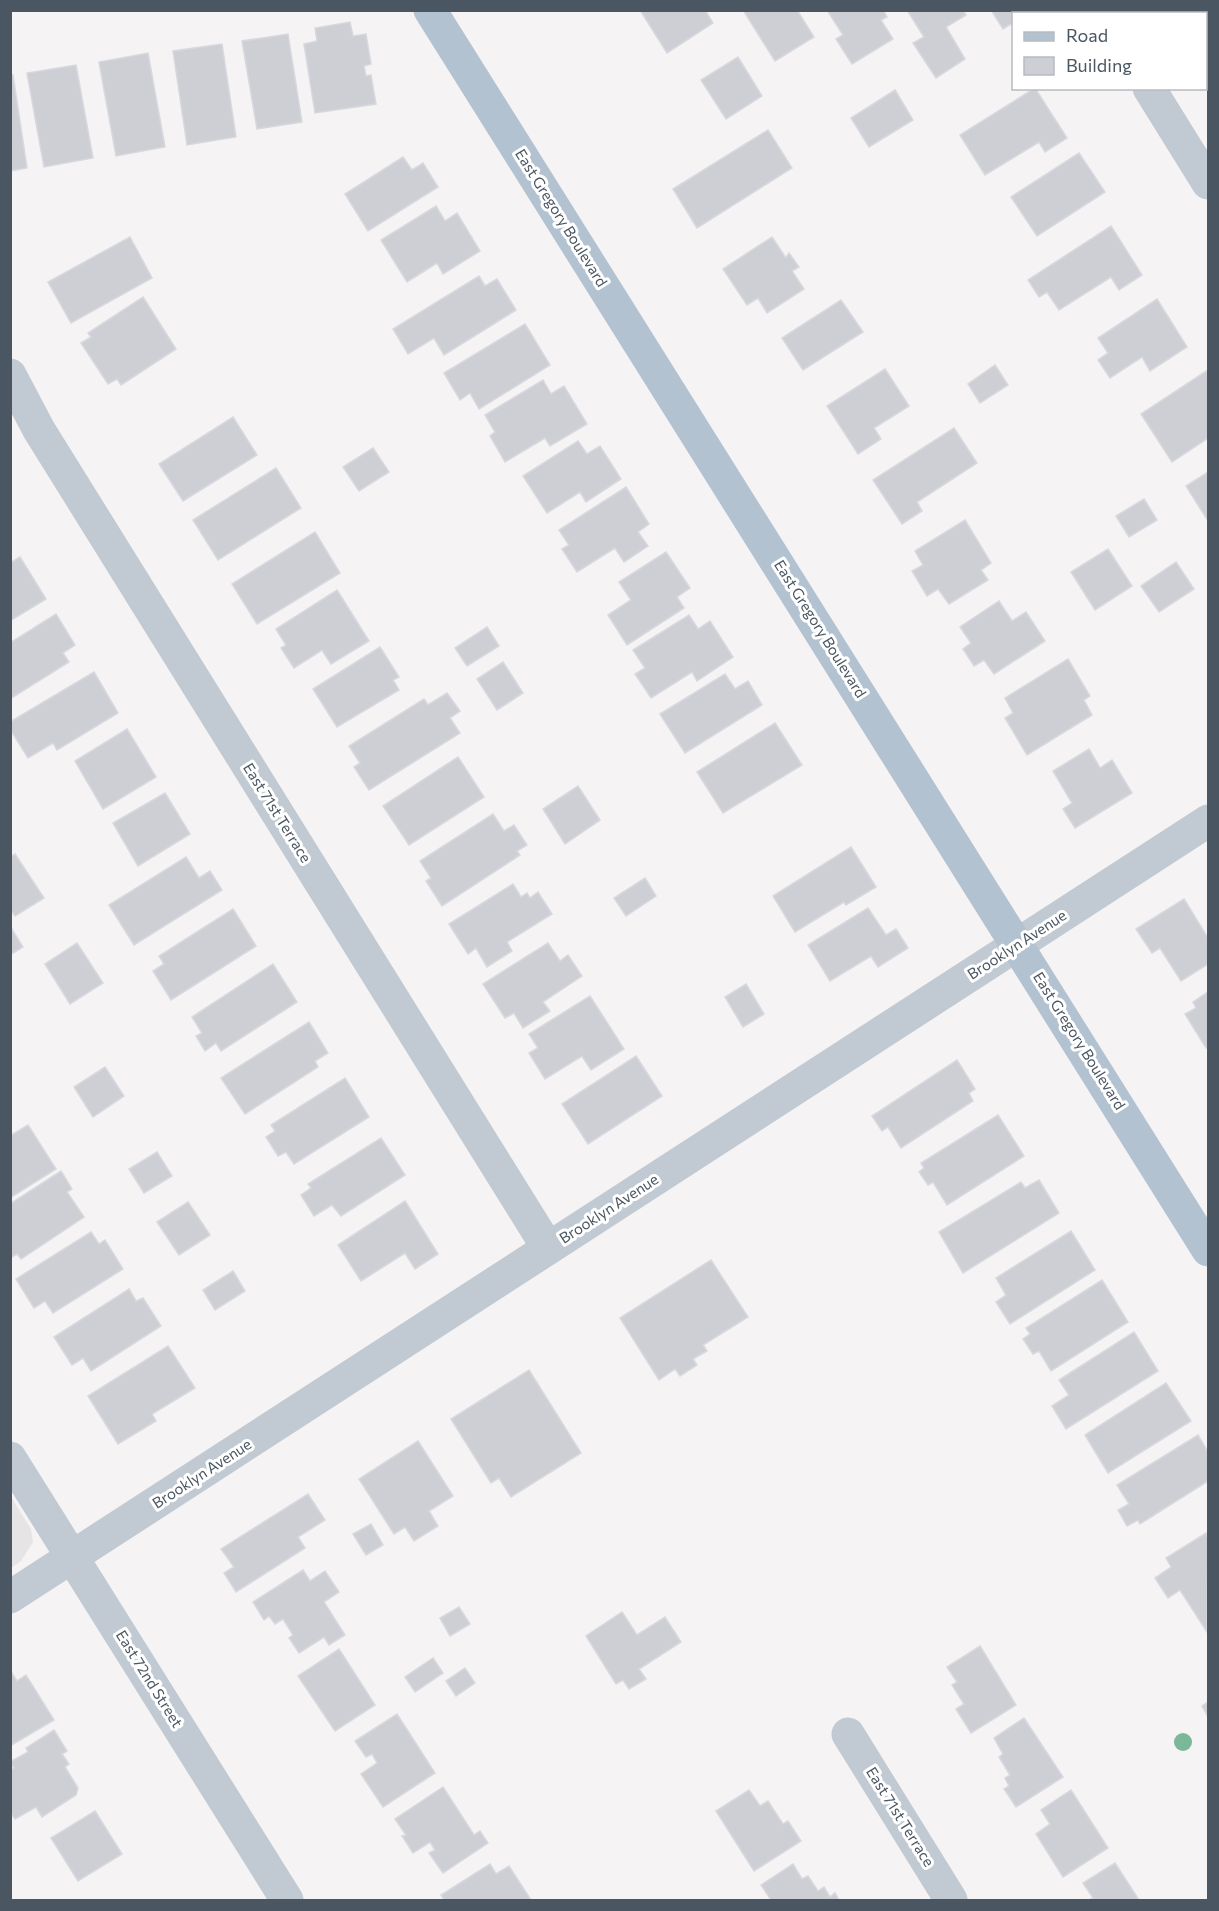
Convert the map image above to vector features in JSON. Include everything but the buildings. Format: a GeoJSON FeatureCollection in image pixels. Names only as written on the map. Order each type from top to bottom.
{"type":"FeatureCollection","features":[{"type":"Feature","properties":{"kind":"main road","name":"East Gregory Boulevard"},"geometry":{"type":"LineString","coordinates":[[430,10],[1209,1250]]}},
{"type":"Feature","properties":{"kind":"street"},"geometry":{"type":"LineString","coordinates":[[1150,90],[1209,183]]}},
{"type":"Feature","properties":{"kind":"street","name":"East 71st Terrace"},"geometry":{"type":"LineString","coordinates":[[10,375],[39,430],[548,1248]]}},
{"type":"Feature","properties":{"kind":"street","name":"Brooklyn Avenue"},"geometry":{"type":"LineString","coordinates":[[10,1597],[1209,821]]}},
{"type":"Feature","properties":{"kind":"street","name":"East 72nd Street"},"geometry":{"type":"LineString","coordinates":[[10,1458],[287,1900]]}},
{"type":"Feature","properties":{"kind":"street","name":"East 71st Terrace"},"geometry":{"type":"LineString","coordinates":[[848,1734],[951,1900]]}},
{"type":"Feature","properties":{"kind":"shaded area"},"geometry":{"type":"Polygon","coordinates":[[[11,1497],[31,1529],[33,1542],[21,1561],[11,1568],[11,1497]]]}}]}
